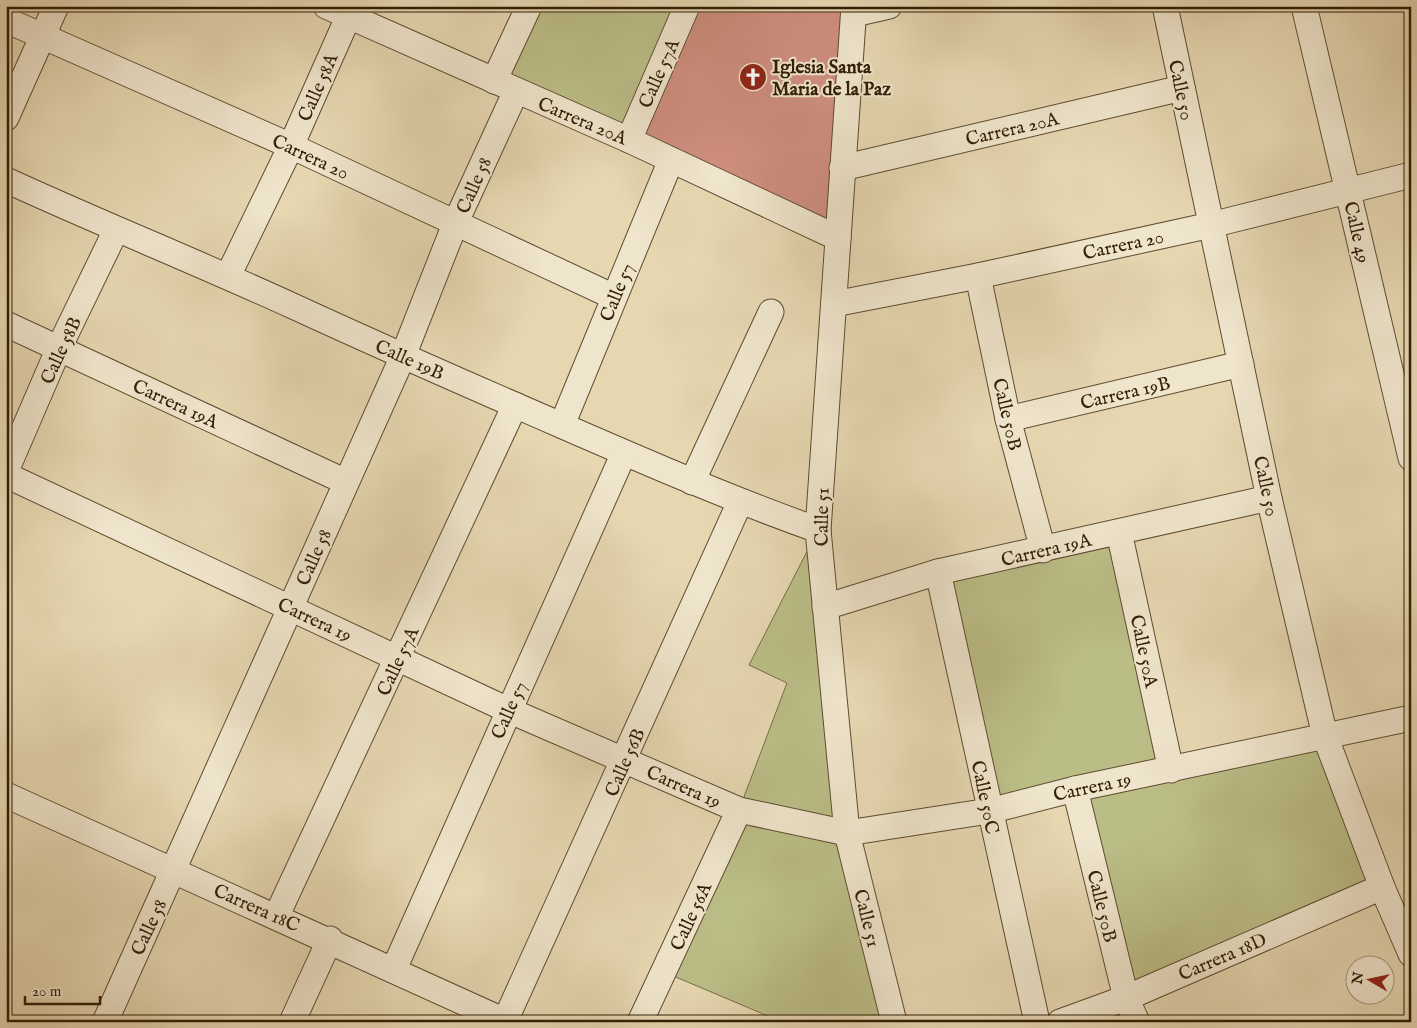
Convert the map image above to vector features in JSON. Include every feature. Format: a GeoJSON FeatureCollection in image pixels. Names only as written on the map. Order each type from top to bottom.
{"type":"FeatureCollection","features":[{"type":"Feature","properties":{"kind":"street"},"geometry":{"type":"LineString","coordinates":[[6,118],[56,6]]}},
{"type":"Feature","properties":{"kind":"street","name":"Carrera 20A"},"geometry":{"type":"LineString","coordinates":[[326,6],[351,11],[505,86],[629,140],[838,238]]}},
{"type":"Feature","properties":{"kind":"street","name":"Calle 58"},"geometry":{"type":"LineString","coordinates":[[105,1022],[403,356],[455,224],[505,86],[529,6]]}},
{"type":"Feature","properties":{"kind":"street","name":"Calle 57A"},"geometry":{"type":"LineString","coordinates":[[629,140],[687,6]]}},
{"type":"Feature","properties":{"kind":"street"},"geometry":{"type":"LineString","coordinates":[[854,10],[889,6]]}},
{"type":"Feature","properties":{"kind":"street","name":"Calle 50"},"geometry":{"type":"LineString","coordinates":[[1165,6],[1269,498],[1325,736],[1382,887],[1411,954]]}},
{"type":"Feature","properties":{"kind":"street","name":"Calle 49"},"geometry":{"type":"LineString","coordinates":[[1304,6],[1411,458]]}},
{"type":"Feature","properties":{"kind":"street","name":"Calle 51"},"geometry":{"type":"LineString","coordinates":[[854,10],[818,530],[847,833],[894,1022]]}},
{"type":"Feature","properties":{"kind":"street","name":"Calle 58A"},"geometry":{"type":"LineString","coordinates":[[228,276],[291,146],[351,11]]}},
{"type":"Feature","properties":{"kind":"street","name":"Carrera 20"},"geometry":{"type":"LineString","coordinates":[[6,20],[291,146],[614,297]]}},
{"type":"Feature","properties":{"kind":"street","name":"Carrera 20A"},"geometry":{"type":"LineString","coordinates":[[842,168],[1182,88]]}},
{"type":"Feature","properties":{"kind":"street","name":"Calle 57"},"geometry":{"type":"LineString","coordinates":[[562,425],[671,160]]}},
{"type":"Feature","properties":{"kind":"street","name":"Carrera 20"},"geometry":{"type":"LineString","coordinates":[[834,304],[978,276],[1211,224],[1411,175]]}},
{"type":"Feature","properties":{"kind":"street","name":"Calle 19B"},"geometry":{"type":"LineString","coordinates":[[6,180],[116,230],[228,276],[403,356],[624,453],[740,502],[818,530]]}},
{"type":"Feature","properties":{"kind":"street","name":"Calle 58B"},"geometry":{"type":"LineString","coordinates":[[6,471],[59,348],[116,230]]}},
{"type":"Feature","properties":{"kind":"street","name":"Calle 50B"},"geometry":{"type":"LineString","coordinates":[[978,276],[1008,419],[1044,550]]}},
{"type":"Feature","properties":{"kind":"street"},"geometry":{"type":"LineString","coordinates":[[692,482],[771,312]]}},
{"type":"Feature","properties":{"kind":"street","name":"Carrera 19A"},"geometry":{"type":"LineString","coordinates":[[6,324],[346,482]]}},
{"type":"Feature","properties":{"kind":"street","name":"Carrera 19B"},"geometry":{"type":"LineString","coordinates":[[1008,419],[1241,364]]}},
{"type":"Feature","properties":{"kind":"street","name":"Calle 57A"},"geometry":{"type":"LineString","coordinates":[[276,915],[515,405]]}},
{"type":"Feature","properties":{"kind":"street","name":"Calle 57"},"geometry":{"type":"LineString","coordinates":[[394,969],[624,453]]}},
{"type":"Feature","properties":{"kind":"street","name":"Carrera 19"},"geometry":{"type":"LineString","coordinates":[[6,475],[508,710],[739,810],[847,833],[989,812],[1075,789],[1411,718]]}},
{"type":"Feature","properties":{"kind":"street","name":"Carrera 19A"},"geometry":{"type":"LineString","coordinates":[[825,607],[938,572],[1044,550],[1269,498]]}},
{"type":"Feature","properties":{"kind":"street","name":"Calle 56B"},"geometry":{"type":"LineString","coordinates":[[506,1021],[740,502]]}},
{"type":"Feature","properties":{"kind":"street","name":"Calle 50A"},"geometry":{"type":"LineString","coordinates":[[1119,532],[1171,770]]}},
{"type":"Feature","properties":{"kind":"street","name":"Calle 50C"},"geometry":{"type":"LineString","coordinates":[[938,572],[1036,1022]]}},
{"type":"Feature","properties":{"kind":"street","name":"Calle 50B"},"geometry":{"type":"LineString","coordinates":[[1075,789],[1126,998],[1137,1022]]}},
{"type":"Feature","properties":{"kind":"street","name":"Carrera 18C"},"geometry":{"type":"LineString","coordinates":[[6,795],[394,969],[468,1014],[506,1021]]}},
{"type":"Feature","properties":{"kind":"street","name":"Calle 56A"},"geometry":{"type":"LineString","coordinates":[[640,1022],[739,810]]}},
{"type":"Feature","properties":{"kind":"street","name":"Carrera 18D"},"geometry":{"type":"LineString","coordinates":[[1060,1022],[1126,998],[1382,887]]}},
{"type":"Feature","properties":{"kind":"street"},"geometry":{"type":"LineString","coordinates":[[292,1022],[330,940]]}},
{"type":"Feature","properties":{"kind":"green space"},"geometry":{"type":"Polygon","coordinates":[[[529,6],[687,6],[629,140],[494,81],[529,6]]]}},
{"type":"Feature","properties":{"kind":"green space"},"geometry":{"type":"Polygon","coordinates":[[[818,530],[847,833],[894,1022],[782,1022],[664,972],[739,810],[787,683],[749,665],[818,530]]]}},
{"type":"Feature","properties":{"kind":"green space"},"geometry":{"type":"Polygon","coordinates":[[[1119,532],[1171,770],[1325,736],[1382,887],[1126,998],[1075,789],[989,811],[938,572],[1119,532]]]}},
{"type":"Feature","properties":{"kind":"building","name":"Iglesia Santa Maria de la Paz"},"geometry":{"type":"Polygon","coordinates":[[[687,6],[854,6],[838,238],[629,140],[687,6]]]}},
{"type":"Feature","properties":{"kind":"place","name":"Iglesia Santa Maria de la Paz"},"geometry":{"type":"Point","coordinates":[753,77]}}]}
